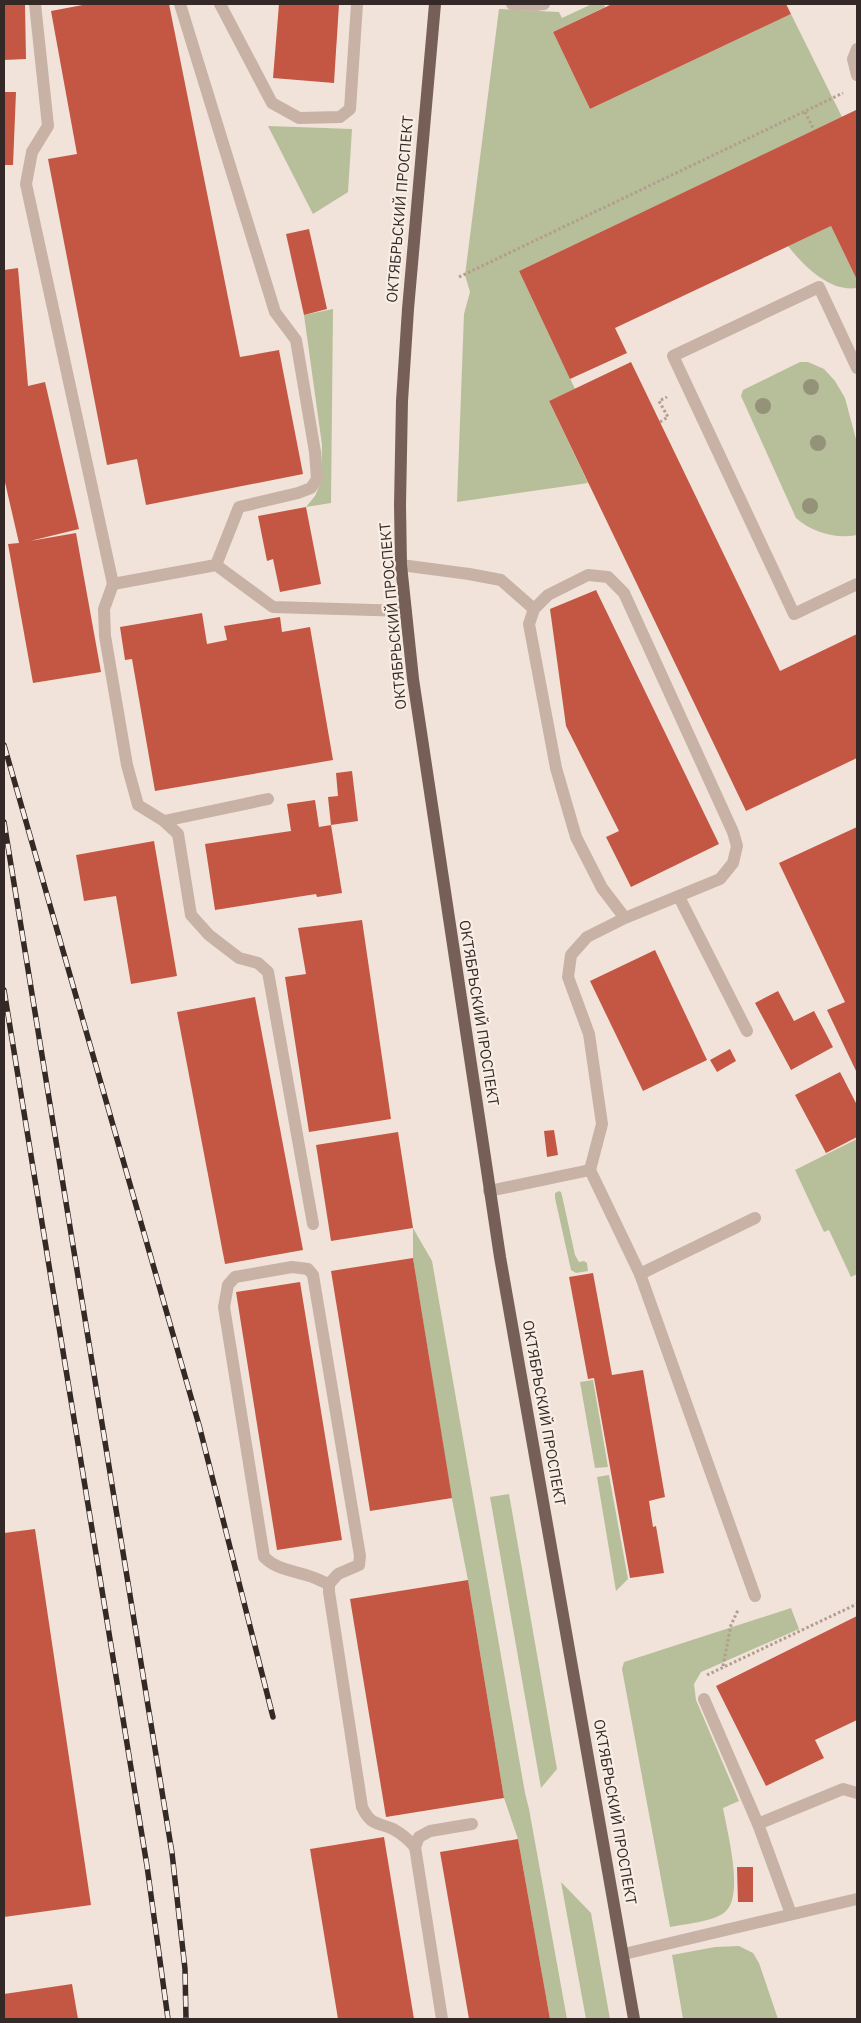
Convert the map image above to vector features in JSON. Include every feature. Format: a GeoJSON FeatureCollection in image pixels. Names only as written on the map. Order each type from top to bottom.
{"type":"FeatureCollection","features":[{"type":"Feature","properties":{"kind":"main road","name":"ОКТЯБРЬСКИЙ ПРОСПЕКТ"},"geometry":{"type":"LineString","coordinates":[[435,4],[408,309],[400,486],[401,565],[413,679],[490,1191],[634,2019]]}},
{"type":"Feature","properties":{"kind":"lane"},"geometry":{"type":"LineString","coordinates":[[35,4],[48,126],[32,152],[26,184],[113,584],[104,608],[105,636],[127,765],[138,805],[164,821],[178,834],[191,915],[208,935],[239,958],[258,963],[268,972],[313,1224]]}},
{"type":"Feature","properties":{"kind":"lane"},"geometry":{"type":"LineString","coordinates":[[180,4],[275,312],[296,340],[315,452],[317,479],[312,488],[239,507],[216,565]]}},
{"type":"Feature","properties":{"kind":"lane"},"geometry":{"type":"LineString","coordinates":[[220,4],[272,103],[300,118],[308,118],[340,117],[350,109],[357,4]]}},
{"type":"Feature","properties":{"kind":"lane"},"geometry":{"type":"LineString","coordinates":[[512,4],[536,6],[544,4]]}},
{"type":"Feature","properties":{"kind":"lane"},"geometry":{"type":"LineString","coordinates":[[857,49],[853,59],[857,75]]}},
{"type":"Feature","properties":{"kind":"lane"},"geometry":{"type":"LineString","coordinates":[[857,368],[819,287],[672,356],[794,614],[857,584]]}},
{"type":"Feature","properties":{"kind":"lane"},"geometry":{"type":"LineString","coordinates":[[113,584],[216,565],[273,607],[406,611]]}},
{"type":"Feature","properties":{"kind":"lane"},"geometry":{"type":"LineString","coordinates":[[401,565],[501,580],[534,609]]}},
{"type":"Feature","properties":{"kind":"lane"},"geometry":{"type":"LineString","coordinates":[[625,918],[602,888],[576,837],[556,768],[529,624],[534,609],[548,594],[588,575],[608,577],[624,593],[733,832],[737,846],[733,864],[720,879],[625,918],[587,937],[571,954],[568,977],[588,1034],[602,1124],[590,1170],[640,1274],[755,1596]]}},
{"type":"Feature","properties":{"kind":"lane"},"geometry":{"type":"LineString","coordinates":[[164,821],[268,799]]}},
{"type":"Feature","properties":{"kind":"lane"},"geometry":{"type":"LineString","coordinates":[[679,897],[747,1031]]}},
{"type":"Feature","properties":{"kind":"lane"},"geometry":{"type":"LineString","coordinates":[[490,1191],[590,1170]]}},
{"type":"Feature","properties":{"kind":"lane"},"geometry":{"type":"LineString","coordinates":[[640,1274],[755,1218]]}},
{"type":"Feature","properties":{"kind":"lane"},"geometry":{"type":"LineString","coordinates":[[292,1267],[308,1269],[312,1275],[360,1556],[359,1565],[338,1574],[329,1584],[306,1575],[285,1571],[271,1564],[264,1557],[224,1306],[228,1286],[235,1277],[292,1267]]}},
{"type":"Feature","properties":{"kind":"lane"},"geometry":{"type":"LineString","coordinates":[[329,1584],[362,1807],[366,1816],[377,1825],[392,1829],[404,1836],[416,1847]]}},
{"type":"Feature","properties":{"kind":"lane"},"geometry":{"type":"LineString","coordinates":[[704,1699],[758,1824],[791,1914]]}},
{"type":"Feature","properties":{"kind":"lane"},"geometry":{"type":"LineString","coordinates":[[758,1824],[843,1789],[857,1793]]}},
{"type":"Feature","properties":{"kind":"lane"},"geometry":{"type":"LineString","coordinates":[[442,2019],[416,1847],[419,1837],[430,1832],[472,1824]]}},
{"type":"Feature","properties":{"kind":"lane"},"geometry":{"type":"LineString","coordinates":[[624,1954],[857,1899]]}},
{"type":"Feature","properties":{"kind":"path"},"geometry":{"type":"LineString","coordinates":[[459,277],[848,91]]}},
{"type":"Feature","properties":{"kind":"path"},"geometry":{"type":"LineString","coordinates":[[805,112],[814,130]]}},
{"type":"Feature","properties":{"kind":"path"},"geometry":{"type":"LineString","coordinates":[[660,400],[668,417],[660,422]]}},
{"type":"Feature","properties":{"kind":"path"},"geometry":{"type":"LineString","coordinates":[[723,1667],[731,1625],[737,1611],[755,1596]]}},
{"type":"Feature","properties":{"kind":"path"},"geometry":{"type":"LineString","coordinates":[[704,1699],[699,1688],[704,1677],[857,1604]]}},
{"type":"Feature","properties":{"kind":"green space"},"geometry":{"type":"Polygon","coordinates":[[[592,4],[604,4],[605,7],[553,32],[590,109],[791,14],[842,117],[519,271],[575,389],[549,401],[588,483],[457,502],[464,314],[470,292],[465,275],[499,9],[559,12],[562,18],[592,4]]]}},
{"type":"Feature","properties":{"kind":"green space"},"geometry":{"type":"Polygon","coordinates":[[[268,126],[352,129],[348,192],[313,214],[268,126]]]}},
{"type":"Feature","properties":{"kind":"green space"},"geometry":{"type":"Polygon","coordinates":[[[831,226],[857,280],[857,288],[837,286],[827,282],[809,269],[788,246],[831,226]]]}},
{"type":"Feature","properties":{"kind":"green space"},"geometry":{"type":"Polygon","coordinates":[[[333,309],[331,503],[306,507],[315,496],[321,482],[322,445],[304,315],[333,309]]]}},
{"type":"Feature","properties":{"kind":"green space"},"geometry":{"type":"Polygon","coordinates":[[[800,362],[808,362],[824,369],[835,381],[845,398],[857,443],[857,535],[825,534],[810,528],[796,518],[741,396],[743,390],[800,362]]]}},
{"type":"Feature","properties":{"kind":"green space"},"geometry":{"type":"Polygon","coordinates":[[[857,1139],[857,1274],[851,1277],[829,1230],[824,1232],[795,1170],[857,1139]]]}},
{"type":"Feature","properties":{"kind":"green space"},"geometry":{"type":"Polygon","coordinates":[[[561,1192],[575,1255],[579,1262],[584,1261],[587,1263],[588,1271],[576,1273],[571,1270],[555,1198],[555,1193],[561,1192]]]}},
{"type":"Feature","properties":{"kind":"green space"},"geometry":{"type":"Polygon","coordinates":[[[413,1228],[432,1261],[525,1793],[567,2019],[550,2019],[518,1839],[504,1798],[468,1580],[451,1494],[413,1258],[413,1228]]]}},
{"type":"Feature","properties":{"kind":"green space"},"geometry":{"type":"Polygon","coordinates":[[[593,1380],[608,1467],[595,1468],[580,1382],[593,1380]]]}},
{"type":"Feature","properties":{"kind":"green space"},"geometry":{"type":"Polygon","coordinates":[[[609,1475],[628,1579],[616,1591],[597,1477],[609,1475]]]}},
{"type":"Feature","properties":{"kind":"green space"},"geometry":{"type":"Polygon","coordinates":[[[509,1494],[557,1769],[541,1788],[490,1497],[509,1494]]]}},
{"type":"Feature","properties":{"kind":"green space"},"geometry":{"type":"Polygon","coordinates":[[[791,1608],[799,1629],[701,1672],[694,1684],[696,1700],[739,1801],[723,1808],[733,1862],[734,1891],[731,1903],[721,1915],[691,1924],[670,1927],[622,1669],[624,1662],[791,1608]]]}},
{"type":"Feature","properties":{"kind":"green space"},"geometry":{"type":"Polygon","coordinates":[[[561,1882],[591,1913],[610,2019],[586,2019],[561,1882]]]}},
{"type":"Feature","properties":{"kind":"green space"},"geometry":{"type":"Polygon","coordinates":[[[739,1946],[753,1953],[759,1963],[778,2019],[683,2019],[672,1955],[715,1947],[739,1946]]]}},
{"type":"Feature","properties":{"kind":"building"},"geometry":{"type":"Polygon","coordinates":[[[88,4],[169,4],[240,357],[279,350],[303,474],[146,505],[137,459],[107,465],[48,159],[77,154],[51,11],[88,4]]]}},
{"type":"Feature","properties":{"kind":"building"},"geometry":{"type":"Polygon","coordinates":[[[279,4],[339,4],[334,83],[273,78],[279,4]]]}},
{"type":"Feature","properties":{"kind":"building"},"geometry":{"type":"Polygon","coordinates":[[[612,4],[786,4],[791,14],[590,109],[553,32],[612,4]]]}},
{"type":"Feature","properties":{"kind":"building"},"geometry":{"type":"Polygon","coordinates":[[[4,5],[25,5],[26,59],[4,60],[4,5]]]}},
{"type":"Feature","properties":{"kind":"building"},"geometry":{"type":"Polygon","coordinates":[[[4,92],[16,92],[13,165],[4,165],[4,92]]]}},
{"type":"Feature","properties":{"kind":"building"},"geometry":{"type":"Polygon","coordinates":[[[856,110],[857,280],[831,226],[615,328],[627,353],[570,379],[519,271],[856,110]]]}},
{"type":"Feature","properties":{"kind":"building"},"geometry":{"type":"Polygon","coordinates":[[[309,229],[327,309],[304,315],[286,234],[309,229]]]}},
{"type":"Feature","properties":{"kind":"building"},"geometry":{"type":"Polygon","coordinates":[[[18,268],[28,386],[45,382],[79,529],[30,541],[76,533],[101,672],[33,683],[8,544],[19,543],[4,478],[4,270],[18,268]]]}},
{"type":"Feature","properties":{"kind":"building"},"geometry":{"type":"Polygon","coordinates":[[[631,362],[780,671],[857,634],[857,758],[746,811],[549,401],[631,362]]]}},
{"type":"Feature","properties":{"kind":"building"},"geometry":{"type":"Polygon","coordinates":[[[306,507],[321,584],[280,592],[273,559],[267,561],[258,516],[306,507]]]}},
{"type":"Feature","properties":{"kind":"building"},"geometry":{"type":"Polygon","coordinates":[[[596,590],[719,844],[631,887],[606,837],[619,831],[566,726],[550,609],[596,590]]]}},
{"type":"Feature","properties":{"kind":"building"},"geometry":{"type":"Polygon","coordinates":[[[202,613],[207,644],[227,640],[224,626],[280,617],[282,632],[310,627],[333,760],[155,791],[132,659],[125,660],[120,627],[202,613]]]}},
{"type":"Feature","properties":{"kind":"building"},"geometry":{"type":"Polygon","coordinates":[[[352,771],[358,821],[331,825],[328,797],[338,796],[336,773],[352,771]]]}},
{"type":"Feature","properties":{"kind":"building"},"geometry":{"type":"Polygon","coordinates":[[[315,800],[319,827],[331,825],[342,893],[317,897],[316,894],[215,910],[205,844],[291,831],[287,804],[315,800]]]}},
{"type":"Feature","properties":{"kind":"building"},"geometry":{"type":"Polygon","coordinates":[[[857,827],[857,1073],[827,1010],[845,1002],[779,863],[857,827]]]}},
{"type":"Feature","properties":{"kind":"building"},"geometry":{"type":"Polygon","coordinates":[[[154,841],[177,976],[131,984],[116,896],[84,901],[76,855],[154,841]]]}},
{"type":"Feature","properties":{"kind":"building"},"geometry":{"type":"Polygon","coordinates":[[[362,920],[391,1119],[309,1132],[285,977],[306,974],[298,928],[362,920]]]}},
{"type":"Feature","properties":{"kind":"building"},"geometry":{"type":"Polygon","coordinates":[[[655,950],[707,1060],[643,1091],[590,981],[655,950]]]}},
{"type":"Feature","properties":{"kind":"building"},"geometry":{"type":"Polygon","coordinates":[[[778,991],[794,1021],[814,1011],[833,1047],[791,1070],[755,1003],[778,991]]]}},
{"type":"Feature","properties":{"kind":"building"},"geometry":{"type":"Polygon","coordinates":[[[255,997],[303,1250],[225,1264],[177,1012],[255,997]]]}},
{"type":"Feature","properties":{"kind":"building"},"geometry":{"type":"Polygon","coordinates":[[[730,1049],[736,1061],[717,1072],[710,1060],[730,1049]]]}},
{"type":"Feature","properties":{"kind":"building"},"geometry":{"type":"Polygon","coordinates":[[[840,1072],[857,1105],[857,1137],[826,1153],[795,1095],[840,1072]]]}},
{"type":"Feature","properties":{"kind":"building"},"geometry":{"type":"Polygon","coordinates":[[[554,1130],[558,1155],[547,1157],[544,1131],[554,1130]]]}},
{"type":"Feature","properties":{"kind":"building"},"geometry":{"type":"Polygon","coordinates":[[[398,1132],[413,1228],[331,1241],[316,1145],[398,1132]]]}},
{"type":"Feature","properties":{"kind":"building"},"geometry":{"type":"Polygon","coordinates":[[[413,1258],[452,1498],[370,1511],[331,1271],[413,1258]]]}},
{"type":"Feature","properties":{"kind":"building"},"geometry":{"type":"Polygon","coordinates":[[[593,1273],[612,1375],[643,1370],[665,1497],[649,1501],[653,1527],[656,1526],[664,1573],[630,1578],[594,1378],[588,1379],[569,1277],[593,1273]]]}},
{"type":"Feature","properties":{"kind":"building"},"geometry":{"type":"Polygon","coordinates":[[[300,1282],[342,1540],[277,1550],[236,1292],[300,1282]]]}},
{"type":"Feature","properties":{"kind":"building"},"geometry":{"type":"Polygon","coordinates":[[[35,1529],[91,1905],[4,1917],[4,1533],[35,1529]]]}},
{"type":"Feature","properties":{"kind":"building"},"geometry":{"type":"Polygon","coordinates":[[[468,1580],[504,1798],[386,1817],[350,1599],[468,1580]]]}},
{"type":"Feature","properties":{"kind":"building"},"geometry":{"type":"Polygon","coordinates":[[[857,1616],[857,1720],[815,1740],[824,1758],[766,1786],[716,1686],[857,1616]]]}},
{"type":"Feature","properties":{"kind":"building"},"geometry":{"type":"Polygon","coordinates":[[[384,1837],[414,2019],[338,2019],[310,1849],[384,1837]]]}},
{"type":"Feature","properties":{"kind":"building"},"geometry":{"type":"Polygon","coordinates":[[[518,1839],[550,2019],[469,2019],[440,1852],[518,1839]]]}},
{"type":"Feature","properties":{"kind":"building"},"geometry":{"type":"Polygon","coordinates":[[[737,1867],[753,1867],[753,1902],[738,1902],[737,1867]]]}},
{"type":"Feature","properties":{"kind":"building"},"geometry":{"type":"Polygon","coordinates":[[[72,1984],[78,2019],[4,2019],[4,1994],[72,1984]]]}},
{"type":"Feature","properties":{"kind":"railway"},"geometry":{"type":"LineString","coordinates":[[4,745],[199,1425],[273,1717]]}},
{"type":"Feature","properties":{"kind":"railway"},"geometry":{"type":"LineString","coordinates":[[4,822],[172,1853],[185,1969],[186,2019]]}},
{"type":"Feature","properties":{"kind":"railway"},"geometry":{"type":"LineString","coordinates":[[4,990],[147,1866],[168,2019]]}}]}
